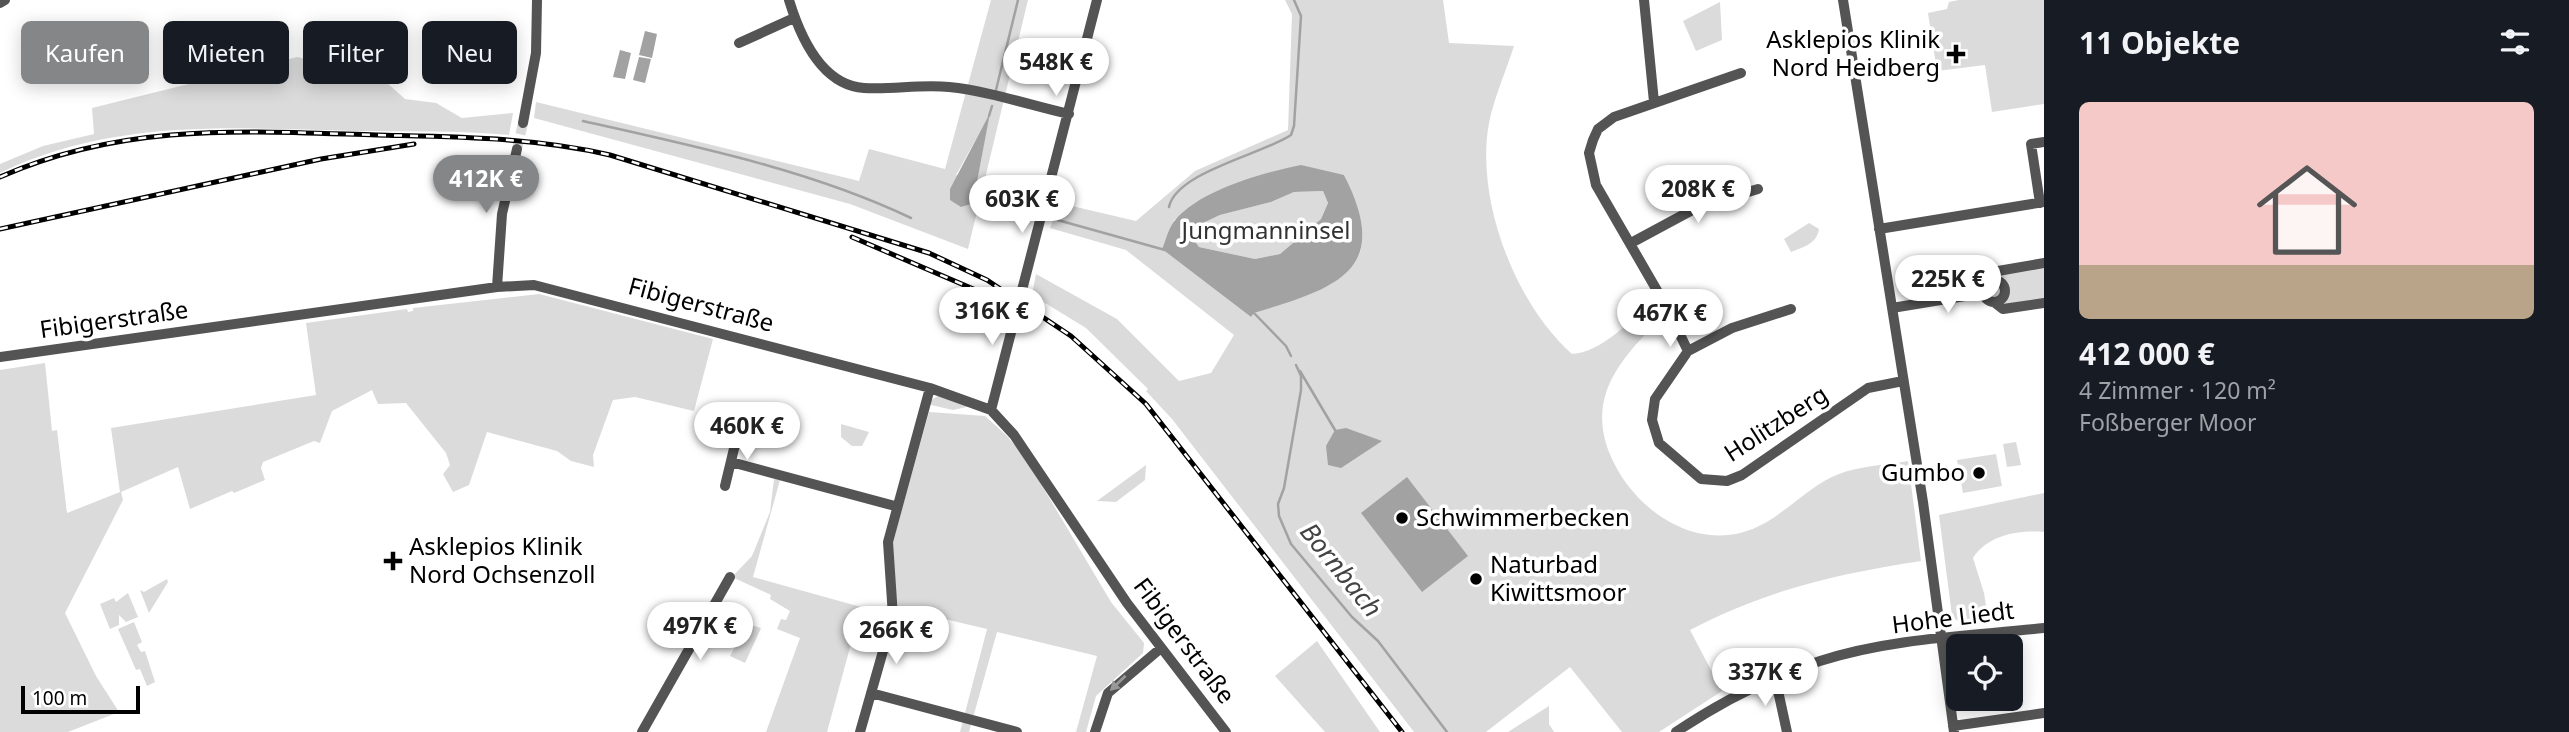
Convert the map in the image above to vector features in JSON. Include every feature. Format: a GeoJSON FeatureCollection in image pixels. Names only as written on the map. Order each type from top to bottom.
{"type":"FeatureCollection","features":[{"type":"Feature","properties":{"kind":"street"},"geometry":{"type":"LineString","coordinates":[[0,3],[5,0]]}},
{"type":"Feature","properties":{"kind":"street"},"geometry":{"type":"LineString","coordinates":[[523,123],[536,53],[537,0]]}},
{"type":"Feature","properties":{"kind":"street"},"geometry":{"type":"LineString","coordinates":[[789,0],[794,18],[825,70],[846,85],[862,88],[952,87],[1069,114]]}},
{"type":"Feature","properties":{"kind":"street"},"geometry":{"type":"LineString","coordinates":[[991,411],[1097,0]]}},
{"type":"Feature","properties":{"kind":"street"},"geometry":{"type":"LineString","coordinates":[[1644,0],[1654,102]]}},
{"type":"Feature","properties":{"kind":"street"},"geometry":{"type":"LineString","coordinates":[[1843,0],[1923,502],[1953,729],[2044,713]]}},
{"type":"Feature","properties":{"kind":"street"},"geometry":{"type":"LineString","coordinates":[[739,43],[794,18]]}},
{"type":"Feature","properties":{"kind":"street"},"geometry":{"type":"LineString","coordinates":[[1688,351],[1631,243],[1596,184],[1589,153],[1598,129],[1607,121],[1741,73]]}},
{"type":"Feature","properties":{"kind":"street"},"geometry":{"type":"LineString","coordinates":[[1879,229],[2042,202],[2031,144],[2044,142]]}},
{"type":"Feature","properties":{"kind":"street"},"geometry":{"type":"LineString","coordinates":[[497,287],[502,214],[517,149]]}},
{"type":"Feature","properties":{"kind":"street"},"geometry":{"type":"LineString","coordinates":[[1631,243],[1696,208],[1758,189]]}},
{"type":"Feature","properties":{"kind":"street"},"geometry":{"type":"LineString","coordinates":[[1993,281],[1998,271],[2044,263]]}},
{"type":"Feature","properties":{"kind":"street"},"geometry":{"type":"LineString","coordinates":[[1994,302],[2003,297],[2005,291],[2003,284],[1993,281],[1987,283],[1983,293],[1986,299],[2003,309],[2044,303]]}},
{"type":"Feature","properties":{"kind":"street","name":"Fibigerstraße"},"geometry":{"type":"LineString","coordinates":[[0,356],[497,287],[544,286],[930,388],[991,411],[1014,435],[1127,603],[1226,732]]}},
{"type":"Feature","properties":{"kind":"street"},"geometry":{"type":"LineString","coordinates":[[1892,308],[1983,293]]}},
{"type":"Feature","properties":{"kind":"street","name":"Holitzberg"},"geometry":{"type":"LineString","coordinates":[[1791,309],[1732,328],[1688,351],[1655,399],[1653,429],[1659,443],[1701,479],[1727,481],[1742,475],[1868,388],[1903,381]]}},
{"type":"Feature","properties":{"kind":"street"},"geometry":{"type":"LineString","coordinates":[[860,732],[893,616],[887,563],[895,506],[930,388]]}},
{"type":"Feature","properties":{"kind":"street"},"geometry":{"type":"LineString","coordinates":[[725,486],[738,432]]}},
{"type":"Feature","properties":{"kind":"street"},"geometry":{"type":"LineString","coordinates":[[731,462],[895,506]]}},
{"type":"Feature","properties":{"kind":"street"},"geometry":{"type":"LineString","coordinates":[[642,732],[730,577]]}},
{"type":"Feature","properties":{"kind":"street","name":"Hohe Liedt"},"geometry":{"type":"LineString","coordinates":[[1676,732],[1726,701],[1775,677],[1821,660],[1870,649],[2044,628]]}},
{"type":"Feature","properties":{"kind":"street"},"geometry":{"type":"LineString","coordinates":[[1095,732],[1108,693],[1161,648]]}},
{"type":"Feature","properties":{"kind":"street"},"geometry":{"type":"LineString","coordinates":[[1775,677],[1787,732]]}},
{"type":"Feature","properties":{"kind":"street"},"geometry":{"type":"LineString","coordinates":[[872,693],[1017,732]]}},
{"type":"Feature","properties":{"kind":"green space"},"geometry":{"type":"Polygon","coordinates":[[[991,0],[1028,0],[968,249],[850,204],[534,118],[536,102],[859,181],[869,149],[945,169],[991,0]],[[989,116],[956,175],[977,182],[989,116]]]}},
{"type":"Feature","properties":{"kind":"green space"},"geometry":{"type":"Polygon","coordinates":[[[1285,0],[1443,0],[1449,43],[1514,46],[1489,123],[1486,153],[1494,216],[1517,279],[1533,308],[1551,333],[1572,354],[1603,343],[1647,307],[1658,321],[1621,364],[1605,395],[1602,413],[1603,432],[1609,452],[1634,493],[1651,510],[1671,523],[1693,532],[1716,535],[1740,533],[1763,524],[1829,478],[1864,467],[1908,461],[1921,561],[1802,585],[1747,604],[1690,630],[1722,691],[1659,732],[1622,732],[1570,667],[1486,732],[1414,732],[1172,419],[1146,391],[1148,389],[1086,328],[1032,295],[1036,274],[1117,319],[1179,381],[1211,373],[1234,335],[1126,250],[1050,228],[1059,203],[1136,221],[1195,171],[1288,130],[1292,14],[1285,0]],[[1344,175],[1225,187],[1174,220],[1162,249],[1251,317],[1254,313],[1331,284],[1348,271],[1359,255],[1363,235],[1358,209],[1344,175]]]}},
{"type":"Feature","properties":{"kind":"green space"},"geometry":{"type":"Polygon","coordinates":[[[2044,0],[2044,104],[1992,112],[1985,65],[1937,71],[1928,13],[1947,9],[1949,2],[2044,0]]]}},
{"type":"Feature","properties":{"kind":"green space"},"geometry":{"type":"Polygon","coordinates":[[[1720,2],[1722,40],[1696,51],[1683,21],[1720,2]]]}},
{"type":"Feature","properties":{"kind":"green space"},"geometry":{"type":"Polygon","coordinates":[[[303,58],[303,84],[388,84],[405,99],[436,103],[462,118],[513,113],[509,135],[219,128],[174,130],[86,143],[43,155],[0,173],[0,164],[43,146],[94,134],[92,108],[188,84],[289,84],[289,59],[303,58]]]}},
{"type":"Feature","properties":{"kind":"green space","name":"Jungmanninsel"},"geometry":{"type":"Polygon","coordinates":[[[1323,191],[1328,203],[1321,219],[1280,254],[1255,259],[1199,247],[1190,234],[1203,223],[1220,215],[1271,202],[1294,192],[1323,191]]]}},
{"type":"Feature","properties":{"kind":"green space"},"geometry":{"type":"Polygon","coordinates":[[[1809,223],[1819,229],[1818,234],[1809,244],[1791,252],[1784,239],[1809,223]]]}},
{"type":"Feature","properties":{"kind":"green space"},"geometry":{"type":"Polygon","coordinates":[[[2044,266],[2044,300],[2004,306],[2001,301],[2006,292],[2005,286],[1995,279],[1999,274],[2044,266]]]}},
{"type":"Feature","properties":{"kind":"green space"},"geometry":{"type":"Polygon","coordinates":[[[1990,282],[1998,282],[2003,291],[2001,298],[1990,300],[1985,295],[1985,287],[1990,282]]]}},
{"type":"Feature","properties":{"kind":"green space"},"geometry":{"type":"Polygon","coordinates":[[[539,294],[713,339],[694,411],[635,397],[613,400],[593,455],[594,467],[571,461],[557,451],[487,432],[469,485],[453,492],[443,474],[450,465],[446,453],[406,403],[378,404],[372,390],[332,411],[320,443],[314,441],[263,462],[261,468],[265,480],[234,493],[232,491],[190,509],[178,467],[121,492],[123,500],[65,613],[96,676],[119,712],[68,732],[0,732],[0,370],[45,363],[52,431],[57,430],[67,513],[120,492],[111,428],[316,395],[306,323],[539,294]]]}},
{"type":"Feature","properties":{"kind":"green space"},"geometry":{"type":"Polygon","coordinates":[[[938,396],[971,406],[953,410],[931,405],[930,401],[938,396]]]}},
{"type":"Feature","properties":{"kind":"green space"},"geometry":{"type":"Polygon","coordinates":[[[929,412],[985,416],[1006,435],[1025,457],[1111,602],[1144,643],[1143,653],[1096,696],[1086,732],[1076,732],[1097,656],[997,632],[969,732],[960,732],[987,629],[898,608],[890,552],[929,412]]]}},
{"type":"Feature","properties":{"kind":"green space"},"geometry":{"type":"Polygon","coordinates":[[[841,424],[869,432],[862,446],[852,446],[841,437],[841,424]]]}},
{"type":"Feature","properties":{"kind":"green space"},"geometry":{"type":"Polygon","coordinates":[[[2016,442],[2021,465],[2007,467],[2003,444],[2016,442]]]}},
{"type":"Feature","properties":{"kind":"green space","name":"Gumbo"},"geometry":{"type":"Polygon","coordinates":[[[1996,454],[2002,486],[1963,493],[1957,460],[1996,454]]]}},
{"type":"Feature","properties":{"kind":"green space"},"geometry":{"type":"Polygon","coordinates":[[[1146,465],[1145,480],[1116,502],[1097,501],[1146,465]]]}},
{"type":"Feature","properties":{"kind":"green space"},"geometry":{"type":"Polygon","coordinates":[[[774,479],[780,480],[753,577],[861,607],[827,732],[766,732],[800,638],[777,629],[781,619],[786,620],[790,611],[770,599],[771,595],[732,577],[752,556],[770,512],[774,479]]]}},
{"type":"Feature","properties":{"kind":"green space"},"geometry":{"type":"Polygon","coordinates":[[[2044,493],[2044,532],[2014,533],[1995,539],[1979,550],[1973,558],[1984,593],[1989,624],[1969,624],[1956,620],[1952,616],[1939,515],[2044,493]]]}},
{"type":"Feature","properties":{"kind":"green space"},"geometry":{"type":"Polygon","coordinates":[[[167,579],[168,582],[149,613],[140,590],[144,592],[167,579]]]}},
{"type":"Feature","properties":{"kind":"green space"},"geometry":{"type":"Polygon","coordinates":[[[128,593],[138,617],[126,622],[119,615],[119,625],[110,629],[100,604],[114,598],[116,602],[128,593]]]}},
{"type":"Feature","properties":{"kind":"green space"},"geometry":{"type":"Polygon","coordinates":[[[134,622],[142,642],[137,645],[141,652],[145,651],[155,682],[147,686],[140,669],[136,670],[118,629],[134,622]]]}},
{"type":"Feature","properties":{"kind":"green space"},"geometry":{"type":"Polygon","coordinates":[[[747,624],[761,628],[745,663],[730,656],[747,624]]]}},
{"type":"Feature","properties":{"kind":"green space"},"geometry":{"type":"Polygon","coordinates":[[[1317,641],[1380,732],[1325,732],[1275,676],[1317,641]]]}},
{"type":"Feature","properties":{"kind":"green space"},"geometry":{"type":"Polygon","coordinates":[[[1549,706],[1549,724],[1554,732],[1508,732],[1549,706]]]}},
{"type":"Feature","properties":{"kind":"shaded area"},"geometry":{"type":"Polygon","coordinates":[[[645,31],[657,34],[652,58],[639,55],[645,31]]]}},
{"type":"Feature","properties":{"kind":"shaded area"},"geometry":{"type":"Polygon","coordinates":[[[620,50],[631,53],[625,79],[613,77],[620,50]]]}},
{"type":"Feature","properties":{"kind":"shaded area"},"geometry":{"type":"Polygon","coordinates":[[[639,57],[651,59],[645,83],[633,80],[639,57]]]}},
{"type":"Feature","properties":{"kind":"shaded area"},"geometry":{"type":"Polygon","coordinates":[[[990,113],[977,182],[982,190],[977,202],[961,207],[950,200],[950,189],[990,113]]]}},
{"type":"Feature","properties":{"kind":"shaded area"},"geometry":{"type":"Polygon","coordinates":[[[1301,165],[1344,175],[1358,208],[1362,234],[1359,255],[1348,271],[1331,284],[1309,295],[1254,313],[1251,317],[1162,249],[1174,222],[1201,199],[1234,184],[1301,165]],[[1323,191],[1294,192],[1271,202],[1220,215],[1203,223],[1190,234],[1199,247],[1255,259],[1280,254],[1321,219],[1328,203],[1323,191]]]}},
{"type":"Feature","properties":{"kind":"shaded area"},"geometry":{"type":"Polygon","coordinates":[[[1346,428],[1382,441],[1341,468],[1328,465],[1326,446],[1335,430],[1346,428]]]}},
{"type":"Feature","properties":{"kind":"shaded area"},"geometry":{"type":"Polygon","coordinates":[[[1407,477],[1468,556],[1422,592],[1361,513],[1407,477]]]}},
{"type":"Feature","properties":{"kind":"waterway","name":"Bornbach"},"geometry":{"type":"LineString","coordinates":[[996,90],[1018,0]]}},
{"type":"Feature","properties":{"kind":"waterway"},"geometry":{"type":"LineString","coordinates":[[1169,207],[1175,195],[1203,174],[1291,135],[1294,126],[1301,16],[1294,0]]}},
{"type":"Feature","properties":{"kind":"waterway","name":"Bornbach"},"geometry":{"type":"LineString","coordinates":[[989,116],[992,106]]}},
{"type":"Feature","properties":{"kind":"waterway"},"geometry":{"type":"LineString","coordinates":[[583,121],[791,172],[911,218]]}},
{"type":"Feature","properties":{"kind":"waterway","name":"Bornbach"},"geometry":{"type":"LineString","coordinates":[[990,188],[1037,201]]}},
{"type":"Feature","properties":{"kind":"waterway","name":"Bornbach"},"geometry":{"type":"LineString","coordinates":[[1054,219],[1165,250]]}},
{"type":"Feature","properties":{"kind":"waterway","name":"Bornbach"},"geometry":{"type":"LineString","coordinates":[[1253,312],[1286,346],[1291,356]]}},
{"type":"Feature","properties":{"kind":"waterway","name":"Bornbach"},"geometry":{"type":"LineString","coordinates":[[1296,365],[1301,376],[1301,390],[1284,488],[1278,504],[1279,516],[1291,544],[1352,617],[1378,641],[1447,732]]}},
{"type":"Feature","properties":{"kind":"waterway"},"geometry":{"type":"LineString","coordinates":[[1300,371],[1335,430]]}},
{"type":"Feature","properties":{"kind":"tunnel"},"geometry":{"type":"LineString","coordinates":[[517,149],[523,123]]}},
{"type":"Feature","properties":{"kind":"railway"},"geometry":{"type":"LineString","coordinates":[[0,177],[47,159],[93,147],[139,138],[185,134],[280,132],[523,141],[610,155],[929,253],[987,280],[1071,336],[1146,404],[1402,732]]}},
{"type":"Feature","properties":{"kind":"railway"},"geometry":{"type":"LineString","coordinates":[[0,229],[321,159],[414,144]]}},
{"type":"Feature","properties":{"kind":"railway"},"geometry":{"type":"LineString","coordinates":[[852,237],[1013,306]]}},
{"type":"Feature","properties":{"kind":"place","name":"Asklepios Klinik Nord Heidberg"},"geometry":{"type":"Point","coordinates":[1956,54]}},
{"type":"Feature","properties":{"kind":"place","name":"Gumbo"},"geometry":{"type":"Point","coordinates":[1979,473]}},
{"type":"Feature","properties":{"kind":"place","name":"Schwimmerbecken"},"geometry":{"type":"Point","coordinates":[1402,518]}},
{"type":"Feature","properties":{"kind":"place","name":"Asklepios Klinik Nord Ochsenzoll"},"geometry":{"type":"Point","coordinates":[393,561]}},
{"type":"Feature","properties":{"kind":"place","name":"Naturbad Kiwittsmoor"},"geometry":{"type":"Point","coordinates":[1476,579]}}]}
